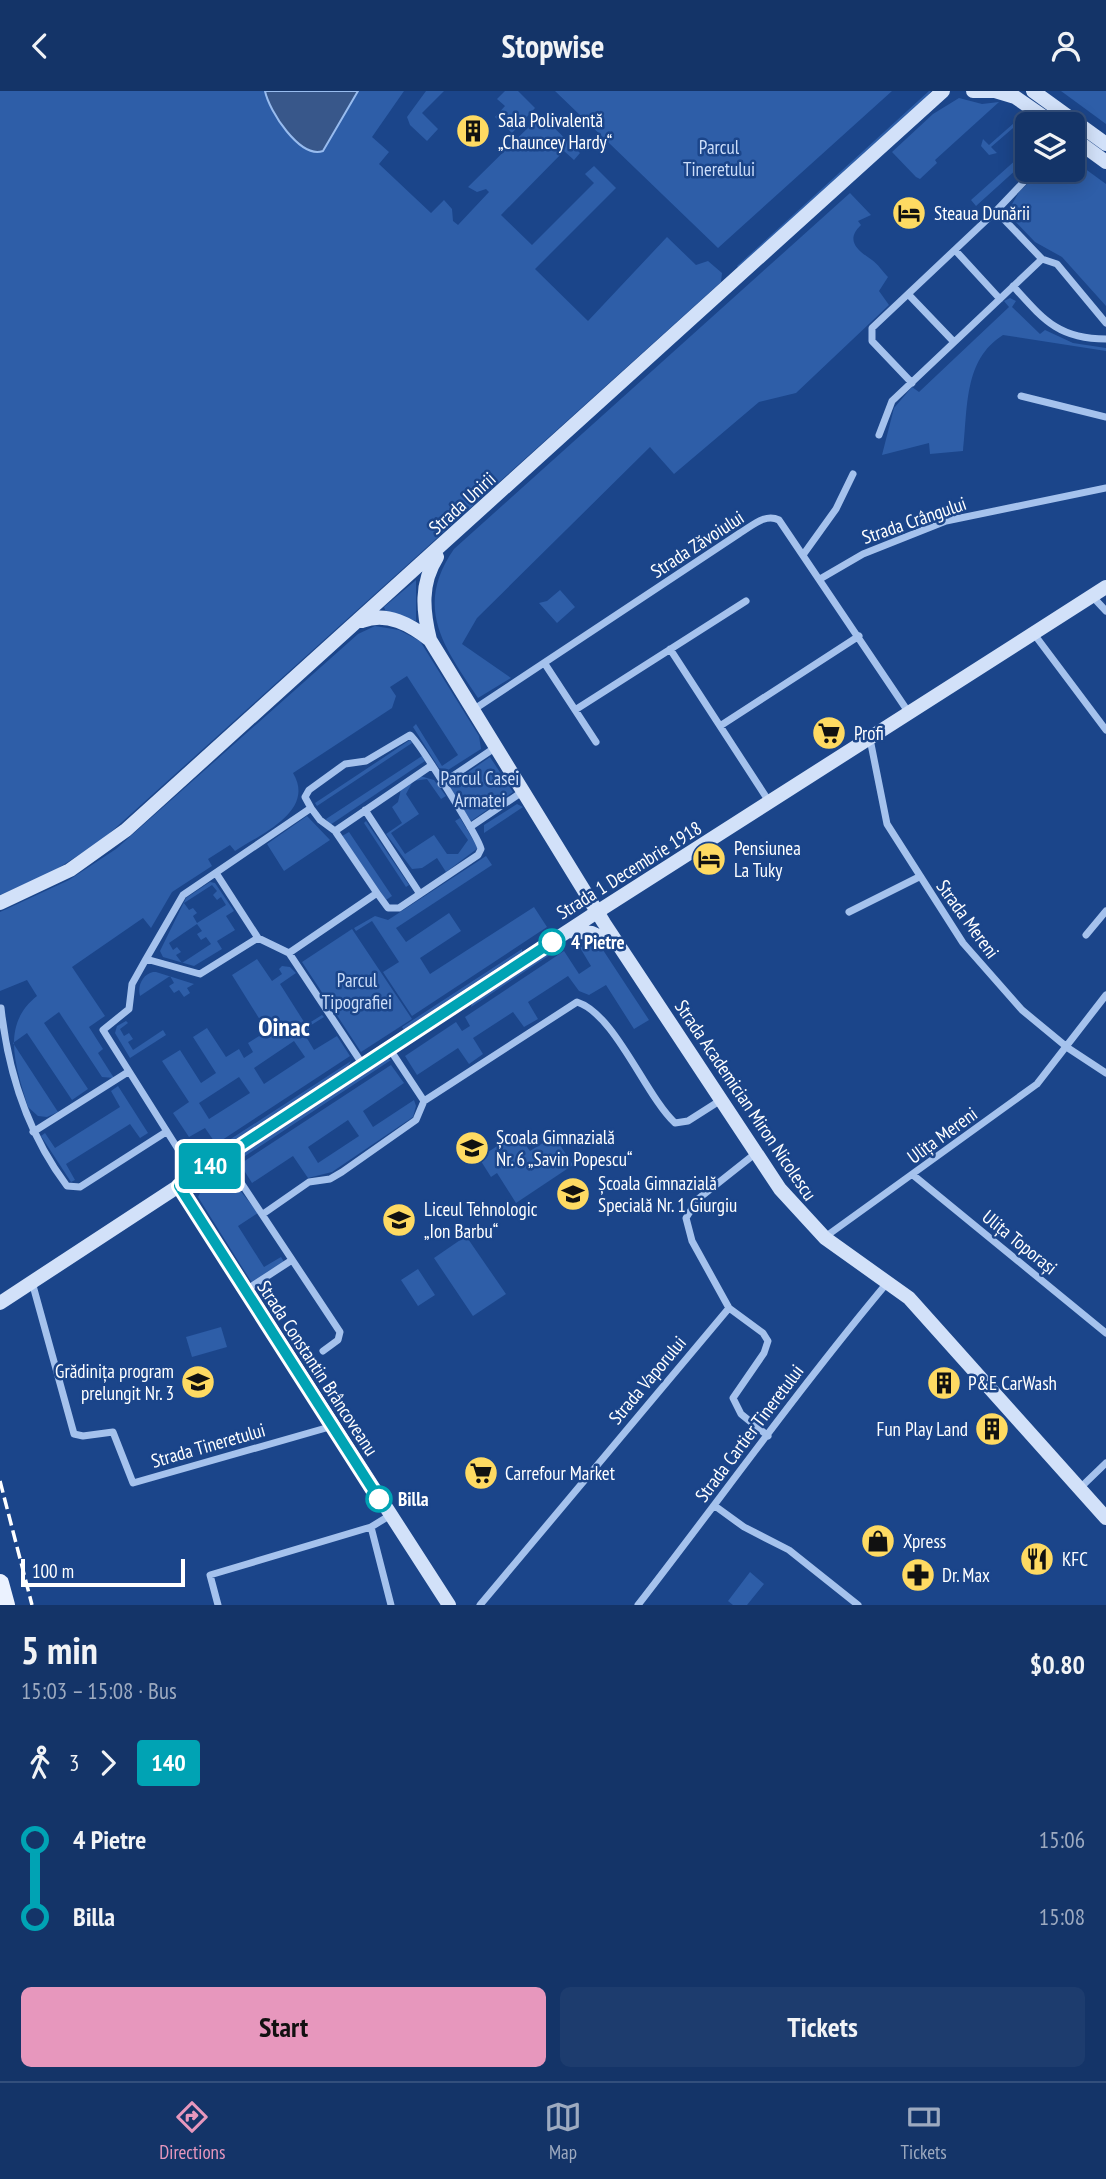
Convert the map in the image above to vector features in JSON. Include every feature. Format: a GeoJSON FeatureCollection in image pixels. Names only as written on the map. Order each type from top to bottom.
{"type":"FeatureCollection","features":[{"type":"Feature","properties":{"kind":"main road","name":"Strada Unirii"},"geometry":{"type":"LineString","coordinates":[[0,903],[70,870],[107,846],[453,537],[943,91]]}},
{"type":"Feature","properties":{"kind":"main road","name":"Strada Unirii"},"geometry":{"type":"LineString","coordinates":[[930,105],[958,91]]}},
{"type":"Feature","properties":{"kind":"main road"},"geometry":{"type":"LineString","coordinates":[[973,91],[994,91],[1015,97],[1037,112]]}},
{"type":"Feature","properties":{"kind":"main road"},"geometry":{"type":"LineString","coordinates":[[1034,91],[1106,144]]}},
{"type":"Feature","properties":{"kind":"main road"},"geometry":{"type":"LineString","coordinates":[[1085,147],[1106,162]]}},
{"type":"Feature","properties":{"kind":"main road","name":"Strada Academician Miron Nicolescu"},"geometry":{"type":"LineString","coordinates":[[430,641],[424,609],[426,582],[431,567],[453,537]]}},
{"type":"Feature","properties":{"kind":"main road","name":"Strada 1 Decembrie 1918"},"geometry":{"type":"LineString","coordinates":[[0,1303],[597,912],[1106,587]]}},
{"type":"Feature","properties":{"kind":"main road","name":"Strada Academician Miron Nicolescu"},"geometry":{"type":"LineString","coordinates":[[356,624],[371,617],[392,619],[414,628],[430,641],[618,945],[791,1204],[825,1238],[920,1309],[1106,1518]]}},
{"type":"Feature","properties":{"kind":"main road"},"geometry":{"type":"LineString","coordinates":[[568,931],[592,933],[618,945]]}},
{"type":"Feature","properties":{"kind":"main road","name":"Strada Constantin Brâncoveanu"},"geometry":{"type":"LineString","coordinates":[[179,1186],[389,1516],[449,1605]]}},
{"type":"Feature","properties":{"kind":"main road"},"geometry":{"type":"LineString","coordinates":[[0,1583],[6,1605]]}},
{"type":"Feature","properties":{"kind":"street"},"geometry":{"type":"LineString","coordinates":[[912,383],[872,341],[872,328],[1024,182]]}},
{"type":"Feature","properties":{"kind":"street"},"geometry":{"type":"LineString","coordinates":[[996,211],[1042,259],[1057,264],[1106,323]]}},
{"type":"Feature","properties":{"kind":"street"},"geometry":{"type":"LineString","coordinates":[[955,250],[999,299]]}},
{"type":"Feature","properties":{"kind":"street"},"geometry":{"type":"LineString","coordinates":[[879,435],[890,404],[1042,259]]}},
{"type":"Feature","properties":{"kind":"street"},"geometry":{"type":"LineString","coordinates":[[1013,286],[1053,328],[1083,338],[1106,339]]}},
{"type":"Feature","properties":{"kind":"street"},"geometry":{"type":"LineString","coordinates":[[908,293],[954,342]]}},
{"type":"Feature","properties":{"kind":"street"},"geometry":{"type":"LineString","coordinates":[[1021,396],[1106,417]]}},
{"type":"Feature","properties":{"kind":"street"},"geometry":{"type":"LineString","coordinates":[[803,555],[836,509],[853,474]]}},
{"type":"Feature","properties":{"kind":"street","name":"Strada Crângului"},"geometry":{"type":"LineString","coordinates":[[820,579],[878,547],[946,521],[1106,488]]}},
{"type":"Feature","properties":{"kind":"street","name":"Strada Zăvoiului"},"geometry":{"type":"LineString","coordinates":[[473,710],[765,518],[779,520],[909,714]]}},
{"type":"Feature","properties":{"kind":"street"},"geometry":{"type":"LineString","coordinates":[[1092,596],[1106,611]]}},
{"type":"Feature","properties":{"kind":"street"},"geometry":{"type":"LineString","coordinates":[[575,709],[746,601]]}},
{"type":"Feature","properties":{"kind":"street"},"geometry":{"type":"LineString","coordinates":[[1033,633],[1106,730]]}},
{"type":"Feature","properties":{"kind":"street"},"geometry":{"type":"LineString","coordinates":[[720,726],[859,636]]}},
{"type":"Feature","properties":{"kind":"street"},"geometry":{"type":"LineString","coordinates":[[670,649],[770,803]]}},
{"type":"Feature","properties":{"kind":"street"},"geometry":{"type":"LineString","coordinates":[[545,664],[596,742]]}},
{"type":"Feature","properties":{"kind":"street"},"geometry":{"type":"LineString","coordinates":[[406,736],[415,739],[441,784],[480,844],[479,854],[421,894],[391,909],[335,831],[320,820],[305,797],[309,790],[345,764],[366,761],[406,736]]}},
{"type":"Feature","properties":{"kind":"street","name":"Strada Mereni"},"geometry":{"type":"LineString","coordinates":[[870,739],[884,816],[919,877],[963,943],[1022,1010],[1068,1048],[1106,1073]]}},
{"type":"Feature","properties":{"kind":"street"},"geometry":{"type":"LineString","coordinates":[[441,784],[496,747]]}},
{"type":"Feature","properties":{"kind":"street"},"geometry":{"type":"LineString","coordinates":[[335,831],[432,765]]}},
{"type":"Feature","properties":{"kind":"street"},"geometry":{"type":"LineString","coordinates":[[470,827],[522,792]]}},
{"type":"Feature","properties":{"kind":"street"},"geometry":{"type":"LineString","coordinates":[[195,1176],[103,1030],[130,1008],[132,984],[181,896],[312,808]]}},
{"type":"Feature","properties":{"kind":"street"},"geometry":{"type":"LineString","coordinates":[[365,810],[421,894]]}},
{"type":"Feature","properties":{"kind":"street"},"geometry":{"type":"LineString","coordinates":[[216,873],[258,938],[289,953],[363,1065]]}},
{"type":"Feature","properties":{"kind":"street"},"geometry":{"type":"LineString","coordinates":[[849,912],[919,877]]}},
{"type":"Feature","properties":{"kind":"street"},"geometry":{"type":"LineString","coordinates":[[289,953],[377,893]]}},
{"type":"Feature","properties":{"kind":"street"},"geometry":{"type":"LineString","coordinates":[[1086,935],[1106,911]]}},
{"type":"Feature","properties":{"kind":"street"},"geometry":{"type":"LineString","coordinates":[[146,959],[202,974],[258,938]]}},
{"type":"Feature","properties":{"kind":"street","name":"Ulița Mereni"},"geometry":{"type":"LineString","coordinates":[[825,1238],[1037,1084],[1068,1048],[1106,995]]}},
{"type":"Feature","properties":{"kind":"street"},"geometry":{"type":"LineString","coordinates":[[262,1214],[309,1182],[338,1175],[418,1118],[424,1101],[577,1002],[588,1008],[617,1040],[675,1123],[688,1121],[721,1100]]}},
{"type":"Feature","properties":{"kind":"street"},"geometry":{"type":"LineString","coordinates":[[1,1008],[6,1045],[33,1132],[66,1184],[75,1189],[166,1132]]}},
{"type":"Feature","properties":{"kind":"street"},"geometry":{"type":"LineString","coordinates":[[390,1048],[424,1101]]}},
{"type":"Feature","properties":{"kind":"street"},"geometry":{"type":"LineString","coordinates":[[33,1132],[128,1072]]}},
{"type":"Feature","properties":{"kind":"street"},"geometry":{"type":"LineString","coordinates":[[756,1153],[698,1199],[686,1218],[692,1241],[729,1308],[763,1333],[768,1341],[764,1353],[733,1398],[741,1415],[768,1436]]}},
{"type":"Feature","properties":{"kind":"street"},"geometry":{"type":"LineString","coordinates":[[224,1157],[340,1332],[338,1340],[323,1351]]}},
{"type":"Feature","properties":{"kind":"street","name":"Ulița Toporași"},"geometry":{"type":"LineString","coordinates":[[913,1175],[1106,1333]]}},
{"type":"Feature","properties":{"kind":"street"},"geometry":{"type":"LineString","coordinates":[[245,1291],[292,1260]]}},
{"type":"Feature","properties":{"kind":"street","name":"Strada Tineretului"},"geometry":{"type":"LineString","coordinates":[[32,1282],[74,1434],[83,1436],[113,1432],[133,1483],[332,1426]]}},
{"type":"Feature","properties":{"kind":"street","name":"Strada Cartier Tineretului"},"geometry":{"type":"LineString","coordinates":[[638,1605],[831,1350],[887,1282]]}},
{"type":"Feature","properties":{"kind":"street","name":"Strada Vaporului"},"geometry":{"type":"LineString","coordinates":[[480,1605],[729,1308]]}},
{"type":"Feature","properties":{"kind":"street"},"geometry":{"type":"LineString","coordinates":[[1079,1489],[1106,1463]]}},
{"type":"Feature","properties":{"kind":"street"},"geometry":{"type":"LineString","coordinates":[[715,1506],[744,1527],[789,1550],[858,1605]]}},
{"type":"Feature","properties":{"kind":"street"},"geometry":{"type":"LineString","coordinates":[[218,1605],[210,1575],[371,1527],[389,1516]]}},
{"type":"Feature","properties":{"kind":"street"},"geometry":{"type":"LineString","coordinates":[[371,1527],[391,1605]]}},
{"type":"Feature","properties":{"kind":"green space"},"geometry":{"type":"Polygon","coordinates":[[[0,91],[404,91],[372,137],[389,152],[379,164],[431,213],[444,200],[452,209],[453,221],[458,225],[489,192],[486,189],[477,192],[468,187],[541,115],[580,153],[574,160],[564,151],[501,215],[532,245],[594,183],[585,174],[594,166],[616,188],[535,269],[588,321],[667,237],[696,265],[708,261],[722,273],[721,282],[101,841],[52,872],[0,895],[0,91]]]}},
{"type":"Feature","properties":{"kind":"green space"},"geometry":{"type":"Polygon","coordinates":[[[426,91],[444,91],[422,113],[438,129],[427,141],[410,125],[407,117],[426,91]]]}},
{"type":"Feature","properties":{"kind":"green space"},"geometry":{"type":"Polygon","coordinates":[[[505,91],[518,91],[535,108],[512,133],[495,117],[505,106],[497,99],[505,91]]]}},
{"type":"Feature","properties":{"kind":"green space","name":"Parcul Tineretului"},"geometry":{"type":"Polygon","coordinates":[[[555,91],[892,91],[718,248],[555,91]]]}},
{"type":"Feature","properties":{"kind":"green space"},"geometry":{"type":"Polygon","coordinates":[[[929,91],[925,100],[739,268],[737,266],[929,91]]]}},
{"type":"Feature","properties":{"kind":"green space"},"geometry":{"type":"Polygon","coordinates":[[[1061,91],[1106,91],[1106,124],[1061,91]]]}},
{"type":"Feature","properties":{"kind":"green space"},"geometry":{"type":"Polygon","coordinates":[[[959,98],[982,104],[999,102],[935,160],[937,163],[920,179],[916,177],[892,152],[933,114],[959,98]]]}},
{"type":"Feature","properties":{"kind":"green space"},"geometry":{"type":"Polygon","coordinates":[[[1015,122],[1015,126],[991,147],[997,153],[989,155],[981,146],[983,139],[989,145],[1015,122]]]}},
{"type":"Feature","properties":{"kind":"green space"},"geometry":{"type":"Polygon","coordinates":[[[1015,161],[1015,171],[976,206],[971,200],[1015,161]]]}},
{"type":"Feature","properties":{"kind":"green space"},"geometry":{"type":"Polygon","coordinates":[[[1085,169],[1106,184],[1106,306],[1062,257],[1035,242],[1007,213],[1019,192],[1029,182],[1085,182],[1085,169]]]}},
{"type":"Feature","properties":{"kind":"green space"},"geometry":{"type":"Polygon","coordinates":[[[850,193],[871,215],[858,221],[861,225],[856,231],[854,241],[858,249],[888,277],[879,291],[889,305],[796,393],[759,402],[674,474],[650,447],[477,618],[462,644],[511,678],[478,698],[445,644],[435,609],[436,590],[442,570],[454,549],[850,193]]]}},
{"type":"Feature","properties":{"kind":"green space"},"geometry":{"type":"Polygon","coordinates":[[[1010,298],[1016,301],[1012,307],[1040,334],[1045,330],[1073,343],[1106,348],[1106,351],[1003,335],[990,345],[974,372],[967,402],[963,451],[930,454],[929,443],[882,455],[894,408],[912,387],[919,392],[1009,307],[1004,301],[1010,298]]]}},
{"type":"Feature","properties":{"kind":"green space"},"geometry":{"type":"Polygon","coordinates":[[[416,580],[416,621],[386,612],[384,607],[416,580]]]}},
{"type":"Feature","properties":{"kind":"green space"},"geometry":{"type":"Polygon","coordinates":[[[560,590],[575,607],[557,623],[539,603],[547,601],[560,590]]]}},
{"type":"Feature","properties":{"kind":"green space"},"geometry":{"type":"Polygon","coordinates":[[[375,626],[399,630],[420,641],[479,736],[481,749],[448,770],[439,768],[413,727],[416,724],[442,766],[458,755],[407,676],[390,687],[396,696],[392,708],[293,773],[298,787],[297,799],[292,810],[282,820],[235,851],[230,845],[208,859],[212,866],[172,892],[151,928],[143,918],[72,967],[105,1016],[89,1027],[103,1049],[98,1053],[114,1078],[102,1077],[59,1012],[44,1023],[88,1089],[72,1100],[27,1033],[14,1042],[18,1020],[25,1007],[37,996],[27,980],[0,991],[0,912],[69,880],[116,849],[358,634],[375,626]]]}},
{"type":"Feature","properties":{"kind":"green space"},"geometry":{"type":"Polygon","coordinates":[[[410,740],[412,743],[317,806],[315,803],[410,740]]]}},
{"type":"Feature","properties":{"kind":"green space"},"geometry":{"type":"Polygon","coordinates":[[[422,756],[425,761],[330,825],[326,819],[422,756]]]}},
{"type":"Feature","properties":{"kind":"green space","name":"Parcul Casei Armatei"},"geometry":{"type":"Polygon","coordinates":[[[490,757],[513,792],[471,821],[448,786],[490,757]]]}},
{"type":"Feature","properties":{"kind":"green space"},"geometry":{"type":"Polygon","coordinates":[[[420,776],[434,780],[446,796],[441,799],[427,779],[413,781],[406,794],[419,814],[391,833],[405,854],[434,835],[447,854],[458,854],[468,840],[455,821],[460,818],[478,848],[446,872],[437,858],[422,868],[412,869],[386,834],[402,823],[392,807],[398,802],[401,789],[420,776]]]}},
{"type":"Feature","properties":{"kind":"green space"},"geometry":{"type":"Polygon","coordinates":[[[517,804],[523,807],[484,833],[484,825],[517,804]]]}},
{"type":"Feature","properties":{"kind":"green space"},"geometry":{"type":"Polygon","coordinates":[[[307,816],[330,840],[284,871],[267,844],[307,816]]]}},
{"type":"Feature","properties":{"kind":"green space"},"geometry":{"type":"Polygon","coordinates":[[[366,821],[409,885],[406,887],[364,823],[366,821]]]}},
{"type":"Feature","properties":{"kind":"green space"},"geometry":{"type":"Polygon","coordinates":[[[349,832],[392,896],[386,900],[342,836],[349,832]]]}},
{"type":"Feature","properties":{"kind":"green space"},"geometry":{"type":"Polygon","coordinates":[[[486,856],[492,865],[396,928],[406,942],[449,913],[461,931],[420,958],[430,974],[534,907],[547,927],[412,1016],[383,972],[399,962],[372,921],[356,931],[354,928],[375,916],[388,920],[486,856]]]}},
{"type":"Feature","properties":{"kind":"green space"},"geometry":{"type":"Polygon","coordinates":[[[210,882],[215,883],[234,911],[226,916],[235,930],[217,941],[222,949],[194,966],[183,963],[211,944],[206,937],[201,940],[197,934],[202,931],[197,924],[169,943],[173,950],[177,947],[181,952],[176,955],[182,962],[163,957],[160,951],[186,898],[210,882]],[[212,885],[184,903],[189,910],[193,908],[197,913],[193,916],[197,923],[226,905],[221,897],[217,900],[213,895],[217,891],[212,885]]]}},
{"type":"Feature","properties":{"kind":"green space","name":"Parcul Tipografiei"},"geometry":{"type":"Polygon","coordinates":[[[352,929],[412,1019],[361,1052],[302,962],[352,929]]]}},
{"type":"Feature","properties":{"kind":"green space"},"geometry":{"type":"Polygon","coordinates":[[[582,941],[594,943],[603,950],[649,1020],[634,1029],[606,985],[589,995],[579,991],[568,976],[528,1002],[538,1019],[524,1027],[513,1012],[473,1038],[483,1054],[469,1064],[458,1048],[417,1075],[405,1056],[456,1022],[462,1031],[470,1026],[465,1017],[564,951],[579,974],[591,966],[579,946],[582,941]]]}},
{"type":"Feature","properties":{"kind":"green space"},"geometry":{"type":"Polygon","coordinates":[[[559,946],[562,947],[471,1007],[472,1003],[559,946]]]}},
{"type":"Feature","properties":{"kind":"green space"},"geometry":{"type":"Polygon","coordinates":[[[522,949],[522,953],[404,1030],[402,1027],[522,949]]]}},
{"type":"Feature","properties":{"kind":"green space"},"geometry":{"type":"Polygon","coordinates":[[[257,959],[272,981],[282,974],[279,969],[282,966],[290,967],[296,973],[280,984],[306,1025],[322,1015],[324,1017],[308,1027],[310,1032],[305,1035],[314,1050],[337,1036],[350,1056],[216,1144],[205,1128],[189,1137],[173,1113],[189,1102],[162,1061],[180,1050],[201,1083],[216,1073],[193,1037],[207,1028],[226,1057],[239,1049],[244,1058],[253,1052],[248,1043],[267,1031],[232,975],[257,959]],[[294,1041],[254,1068],[264,1084],[305,1057],[294,1041]],[[239,1077],[199,1103],[209,1119],[250,1093],[239,1077]]]}},
{"type":"Feature","properties":{"kind":"green space"},"geometry":{"type":"Polygon","coordinates":[[[153,972],[170,976],[140,996],[142,981],[146,975],[153,972]]]}},
{"type":"Feature","properties":{"kind":"green space"},"geometry":{"type":"Polygon","coordinates":[[[170,977],[194,984],[187,988],[190,993],[184,997],[179,990],[174,993],[169,986],[174,983],[170,977]]]}},
{"type":"Feature","properties":{"kind":"green space"},"geometry":{"type":"Polygon","coordinates":[[[126,1021],[128,1023],[120,1029],[124,1036],[129,1033],[133,1039],[128,1042],[133,1050],[163,1030],[166,1035],[130,1058],[115,1033],[117,1026],[126,1021]]]}},
{"type":"Feature","properties":{"kind":"green space"},"geometry":{"type":"Polygon","coordinates":[[[14,1045],[58,1112],[47,1117],[38,1116],[28,1107],[19,1077],[14,1045]]]}},
{"type":"Feature","properties":{"kind":"green space"},"geometry":{"type":"Polygon","coordinates":[[[387,1058],[391,1060],[239,1160],[240,1155],[387,1058]]]}},
{"type":"Feature","properties":{"kind":"green space"},"geometry":{"type":"Polygon","coordinates":[[[351,1061],[348,1066],[208,1158],[203,1157],[351,1061]]]}},
{"type":"Feature","properties":{"kind":"green space"},"geometry":{"type":"Polygon","coordinates":[[[391,1065],[404,1083],[363,1111],[373,1127],[414,1100],[416,1106],[413,1117],[332,1172],[308,1178],[293,1156],[252,1183],[240,1164],[391,1065]],[[348,1120],[308,1147],[318,1163],[359,1136],[348,1120]]]}},
{"type":"Feature","properties":{"kind":"green space"},"geometry":{"type":"Polygon","coordinates":[[[118,1086],[148,1133],[140,1138],[130,1124],[66,1164],[75,1180],[71,1182],[41,1136],[45,1133],[55,1148],[120,1107],[111,1091],[118,1086]]]}},
{"type":"Feature","properties":{"kind":"green space"},"geometry":{"type":"Polygon","coordinates":[[[517,1133],[530,1151],[554,1136],[573,1165],[516,1203],[497,1173],[491,1177],[479,1158],[517,1133]]]}},
{"type":"Feature","properties":{"kind":"green space"},"geometry":{"type":"Polygon","coordinates":[[[230,1170],[238,1181],[235,1184],[258,1213],[238,1226],[264,1267],[281,1257],[284,1262],[252,1283],[198,1197],[202,1189],[230,1170]]]}},
{"type":"Feature","properties":{"kind":"green space"},"geometry":{"type":"Polygon","coordinates":[[[466,1236],[506,1294],[473,1316],[434,1258],[466,1236]]]}},
{"type":"Feature","properties":{"kind":"green space"},"geometry":{"type":"Polygon","coordinates":[[[418,1269],[435,1295],[418,1306],[401,1280],[418,1269]]]}},
{"type":"Feature","properties":{"kind":"green space"},"geometry":{"type":"Polygon","coordinates":[[[221,1327],[227,1347],[192,1357],[186,1337],[221,1327]]]}},
{"type":"Feature","properties":{"kind":"green space"},"geometry":{"type":"Polygon","coordinates":[[[750,1572],[764,1584],[747,1605],[733,1605],[728,1601],[750,1572]]]}},
{"type":"Feature","properties":{"kind":"shaded area"},"geometry":{"type":"Polygon","coordinates":[[[265,91],[358,91],[323,151],[314,152],[296,141],[287,131],[279,121],[265,91]]]}},
{"type":"Feature","properties":{"kind":"railway"},"geometry":{"type":"LineString","coordinates":[[0,1481],[32,1605]]}},
{"type":"Feature","properties":{"kind":"bus line","name":"140"},"geometry":{"type":"LineString","coordinates":[[379,1499],[179,1186],[552,942]]}},
{"type":"Feature","properties":{"kind":"place","name":"Sala Polivalentă „Chauncey Hardy“"},"geometry":{"type":"Point","coordinates":[473,131]}},
{"type":"Feature","properties":{"kind":"place","name":"Steaua Dunării"},"geometry":{"type":"Point","coordinates":[909,213]}},
{"type":"Feature","properties":{"kind":"place","name":"Profi"},"geometry":{"type":"Point","coordinates":[829,733]}},
{"type":"Feature","properties":{"kind":"place","name":"Pensiunea La Tuky"},"geometry":{"type":"Point","coordinates":[709,859]}},
{"type":"Feature","properties":{"kind":"place","name":"4 Pietre"},"geometry":{"type":"Point","coordinates":[552,942]}},
{"type":"Feature","properties":{"kind":"place","name":"Școala Gimnazială Nr. 6 „Savin Popescu“"},"geometry":{"type":"Point","coordinates":[472,1148]}},
{"type":"Feature","properties":{"kind":"place","name":"Școala Gimnazială Specială Nr. 1 Giurgiu"},"geometry":{"type":"Point","coordinates":[573,1194]}},
{"type":"Feature","properties":{"kind":"place","name":"Liceul Tehnologic „Ion Barbu“"},"geometry":{"type":"Point","coordinates":[399,1220]}},
{"type":"Feature","properties":{"kind":"place","name":"Grădinița program prelungit Nr. 3"},"geometry":{"type":"Point","coordinates":[198,1382]}},
{"type":"Feature","properties":{"kind":"place","name":"P&E CarWash"},"geometry":{"type":"Point","coordinates":[944,1383]}},
{"type":"Feature","properties":{"kind":"place","name":"Fun Play Land"},"geometry":{"type":"Point","coordinates":[992,1429]}},
{"type":"Feature","properties":{"kind":"place","name":"Carrefour Market"},"geometry":{"type":"Point","coordinates":[481,1473]}},
{"type":"Feature","properties":{"kind":"place","name":"Billa"},"geometry":{"type":"Point","coordinates":[379,1499]}},
{"type":"Feature","properties":{"kind":"place","name":"Xpress"},"geometry":{"type":"Point","coordinates":[878,1541]}},
{"type":"Feature","properties":{"kind":"place","name":"KFC"},"geometry":{"type":"Point","coordinates":[1037,1559]}},
{"type":"Feature","properties":{"kind":"place","name":"Dr. Max"},"geometry":{"type":"Point","coordinates":[918,1575]}},
{"type":"Feature","properties":{"kind":"district","name":"Oinac"},"geometry":{"type":"Point","coordinates":[284,1027]}}]}
